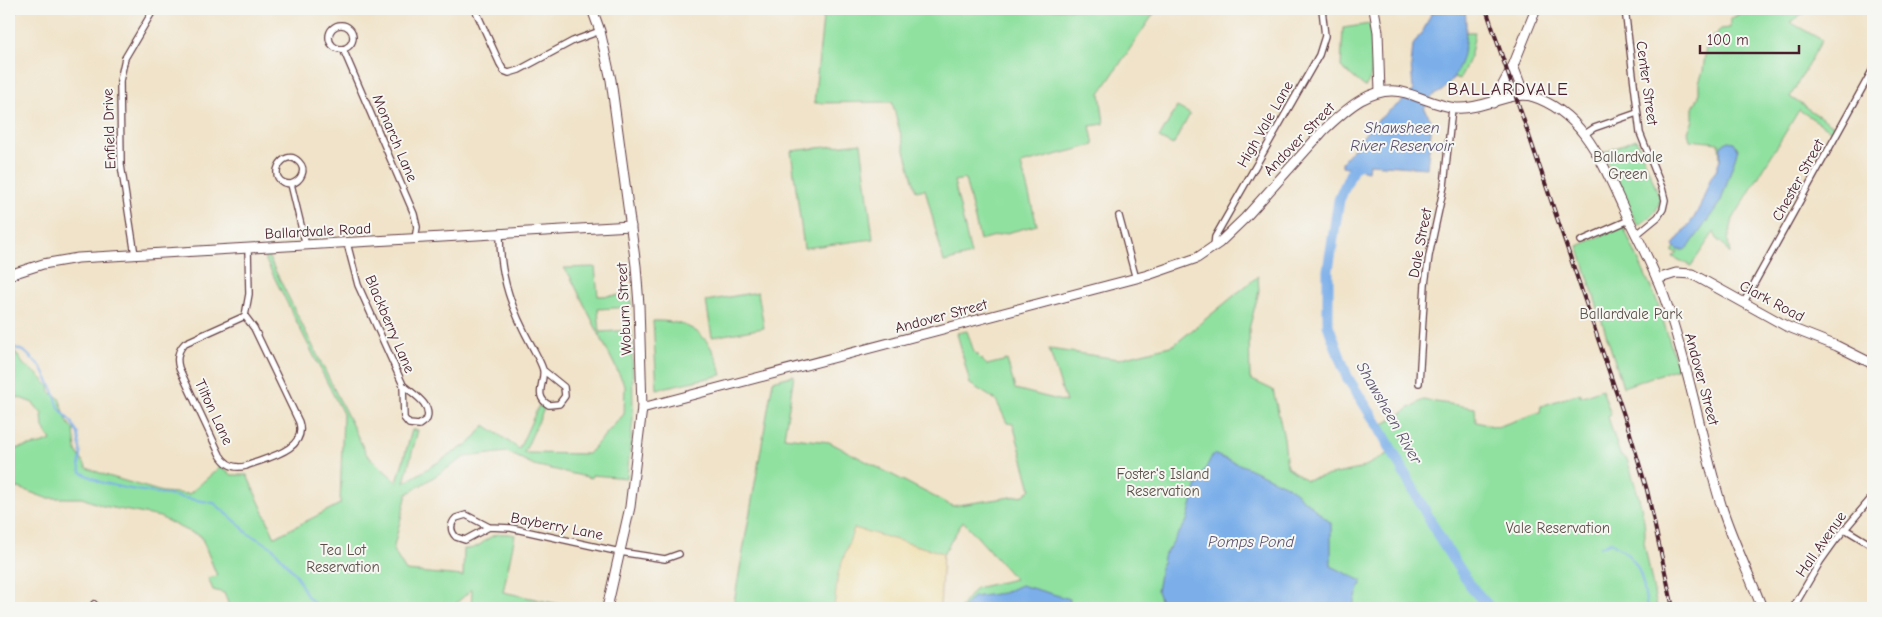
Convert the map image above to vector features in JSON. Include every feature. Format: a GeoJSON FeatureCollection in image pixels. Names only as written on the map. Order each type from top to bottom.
{"type":"FeatureCollection","features":[{"type":"Feature","properties":{"kind":"street"},"geometry":{"type":"LineString","coordinates":[[9,14],[13,9]]}},
{"type":"Feature","properties":{"kind":"street","name":"Enfield Drive"},"geometry":{"type":"LineString","coordinates":[[135,255],[121,165],[120,81],[125,58],[154,9]]}},
{"type":"Feature","properties":{"kind":"street"},"geometry":{"type":"LineString","coordinates":[[475,9],[500,64],[504,71],[509,73],[520,70],[566,44],[600,31]]}},
{"type":"Feature","properties":{"kind":"street","name":"Woburn Street"},"geometry":{"type":"LineString","coordinates":[[592,9],[600,31],[611,80],[631,226],[639,305],[642,408],[630,507],[607,608]]}},
{"type":"Feature","properties":{"kind":"street","name":"High Vale Lane"},"geometry":{"type":"LineString","coordinates":[[1214,247],[1215,237],[1318,55],[1325,36],[1322,9]]}},
{"type":"Feature","properties":{"kind":"street"},"geometry":{"type":"LineString","coordinates":[[1374,9],[1378,32],[1380,92]]}},
{"type":"Feature","properties":{"kind":"street"},"geometry":{"type":"LineString","coordinates":[[1493,103],[1513,66],[1536,9]]}},
{"type":"Feature","properties":{"kind":"street","name":"Center Street"},"geometry":{"type":"LineString","coordinates":[[1625,9],[1637,113],[1642,138],[1659,179],[1665,203],[1654,221],[1636,235]]}},
{"type":"Feature","properties":{"kind":"street","name":"Monarch Lane"},"geometry":{"type":"LineString","coordinates":[[337,26],[345,26],[352,34],[352,42],[343,49],[335,48],[329,38],[331,30],[337,26]]}},
{"type":"Feature","properties":{"kind":"street","name":"Monarch Lane"},"geometry":{"type":"LineString","coordinates":[[343,49],[414,214],[417,227],[415,239]]}},
{"type":"Feature","properties":{"kind":"street"},"geometry":{"type":"LineString","coordinates":[[1513,66],[1520,84],[1530,96]]}},
{"type":"Feature","properties":{"kind":"street","name":"Chester Street"},"geometry":{"type":"LineString","coordinates":[[1744,302],[1873,69]]}},
{"type":"Feature","properties":{"kind":"street","name":"Andover Street"},"geometry":{"type":"LineString","coordinates":[[642,408],[1136,279],[1190,261],[1214,247],[1245,218],[1323,131],[1349,108],[1367,97],[1380,92],[1392,91],[1408,94],[1452,108],[1469,108],[1519,95],[1530,96],[1559,112],[1585,134],[1596,150],[1657,279],[1674,327],[1724,513],[1762,608]]}},
{"type":"Feature","properties":{"kind":"street","name":"Dale Street"},"geometry":{"type":"LineString","coordinates":[[1419,384],[1425,284],[1444,186],[1452,108]]}},
{"type":"Feature","properties":{"kind":"street"},"geometry":{"type":"LineString","coordinates":[[1585,134],[1594,128],[1637,113]]}},
{"type":"Feature","properties":{"kind":"street"},"geometry":{"type":"LineString","coordinates":[[287,158],[295,159],[303,168],[299,180],[292,184],[283,182],[277,171],[280,163],[287,158]]}},
{"type":"Feature","properties":{"kind":"street"},"geometry":{"type":"LineString","coordinates":[[292,184],[306,246]]}},
{"type":"Feature","properties":{"kind":"street"},"geometry":{"type":"LineString","coordinates":[[1119,216],[1136,279]]}},
{"type":"Feature","properties":{"kind":"street"},"geometry":{"type":"LineString","coordinates":[[1581,241],[1629,220]]}},
{"type":"Feature","properties":{"kind":"street","name":"Ballardvale Road"},"geometry":{"type":"LineString","coordinates":[[9,275],[62,260],[631,226]]}},
{"type":"Feature","properties":{"kind":"street"},"geometry":{"type":"LineString","coordinates":[[500,235],[500,262],[508,294],[543,370],[564,387],[565,396],[559,404],[549,405],[541,398],[543,370]]}},
{"type":"Feature","properties":{"kind":"street","name":"Blackberry Lane"},"geometry":{"type":"LineString","coordinates":[[347,243],[358,285],[403,385],[404,418],[412,425],[421,424],[428,417],[427,407],[403,385]]}},
{"type":"Feature","properties":{"kind":"street"},"geometry":{"type":"LineString","coordinates":[[245,316],[249,294],[248,248]]}},
{"type":"Feature","properties":{"kind":"street","name":"Clark Road"},"geometry":{"type":"LineString","coordinates":[[1657,279],[1676,273],[1692,274],[1786,326],[1837,346],[1873,364]]}},
{"type":"Feature","properties":{"kind":"street","name":"Tilton Lane"},"geometry":{"type":"LineString","coordinates":[[245,316],[254,328],[299,422],[300,430],[299,438],[291,448],[246,466],[238,467],[226,462],[220,455],[179,368],[177,359],[179,350],[185,343],[245,316]]}},
{"type":"Feature","properties":{"kind":"street","name":"Hall Avenue"},"geometry":{"type":"LineString","coordinates":[[1793,608],[1820,562],[1873,496]]}},
{"type":"Feature","properties":{"kind":"street","name":"Bayberry Lane"},"geometry":{"type":"LineString","coordinates":[[489,527],[463,540],[454,535],[451,529],[454,519],[464,515],[489,527],[512,528],[620,552],[665,559],[679,554]]}},
{"type":"Feature","properties":{"kind":"street"},"geometry":{"type":"LineString","coordinates":[[1845,529],[1873,546]]}},
{"type":"Feature","properties":{"kind":"green space"},"geometry":{"type":"Polygon","coordinates":[[[824,9],[1157,9],[1100,93],[1104,124],[1090,126],[1094,145],[1021,164],[1037,225],[980,240],[965,179],[954,181],[971,255],[944,262],[925,189],[916,191],[892,102],[814,103],[824,9]]]}},
{"type":"Feature","properties":{"kind":"green space"},"geometry":{"type":"Polygon","coordinates":[[[1749,9],[1812,9],[1790,22],[1822,40],[1790,97],[1834,126],[1832,131],[1799,110],[1733,219],[1728,240],[1730,254],[1721,241],[1718,241],[1714,232],[1691,266],[1673,257],[1678,253],[1673,252],[1673,250],[1707,195],[1720,163],[1719,143],[1690,140],[1688,132],[1693,120],[1693,108],[1699,96],[1699,83],[1703,71],[1706,46],[1721,29],[1730,28],[1730,19],[1749,9]]]}},
{"type":"Feature","properties":{"kind":"green space"},"geometry":{"type":"Polygon","coordinates":[[[1370,24],[1373,65],[1369,81],[1365,87],[1341,67],[1343,28],[1370,24]]]}},
{"type":"Feature","properties":{"kind":"green space"},"geometry":{"type":"Polygon","coordinates":[[[1466,32],[1475,32],[1471,54],[1460,79],[1454,77],[1466,32]]]}},
{"type":"Feature","properties":{"kind":"green space"},"geometry":{"type":"Polygon","coordinates":[[[1177,107],[1190,114],[1173,145],[1159,138],[1177,107]]]}},
{"type":"Feature","properties":{"kind":"green space","name":"Ballardvale Green"},"geometry":{"type":"Polygon","coordinates":[[[1636,139],[1660,198],[1658,207],[1652,215],[1637,225],[1603,153],[1636,139]]]}},
{"type":"Feature","properties":{"kind":"green space"},"geometry":{"type":"Polygon","coordinates":[[[861,143],[873,239],[804,248],[791,151],[861,143]]]}},
{"type":"Feature","properties":{"kind":"green space","name":"Ballardvale Park"},"geometry":{"type":"Polygon","coordinates":[[[1623,226],[1657,301],[1678,368],[1623,387],[1578,246],[1623,226]]]}},
{"type":"Feature","properties":{"kind":"green space","name":"Tea Lot Reservation"},"geometry":{"type":"Polygon","coordinates":[[[267,254],[367,455],[397,482],[412,430],[418,430],[404,483],[471,442],[485,425],[519,449],[539,405],[544,409],[524,453],[588,454],[624,414],[625,386],[570,276],[564,268],[595,267],[598,296],[631,295],[631,307],[598,309],[600,332],[632,330],[633,418],[627,478],[592,475],[591,478],[534,465],[507,452],[465,457],[407,494],[393,550],[406,571],[463,576],[464,549],[477,546],[497,534],[515,535],[503,592],[563,605],[567,608],[471,608],[472,589],[451,608],[230,608],[224,593],[213,590],[208,578],[217,576],[201,536],[160,517],[103,506],[82,498],[46,498],[19,488],[9,489],[9,451],[51,440],[43,427],[42,414],[33,403],[9,394],[9,343],[24,365],[36,373],[49,386],[50,392],[59,398],[68,423],[74,430],[76,451],[87,468],[162,492],[189,494],[220,467],[232,475],[247,475],[275,537],[340,504],[343,414],[263,255],[267,254]]]}},
{"type":"Feature","properties":{"kind":"green space","name":"Foster's Island Reservation"},"geometry":{"type":"Polygon","coordinates":[[[1258,276],[1259,291],[1249,329],[1250,379],[1273,390],[1284,438],[1287,467],[1306,480],[1360,469],[1391,452],[1379,427],[1423,400],[1475,408],[1476,422],[1497,427],[1540,412],[1541,406],[1581,393],[1580,397],[1602,389],[1611,415],[1608,417],[1620,455],[1627,459],[1640,501],[1645,534],[1644,542],[1657,608],[960,608],[976,588],[1015,579],[963,521],[911,608],[733,608],[773,381],[794,375],[784,437],[829,442],[952,506],[1024,495],[1031,489],[1013,424],[1007,423],[996,400],[970,384],[957,333],[967,331],[974,352],[987,365],[1007,360],[1015,389],[1066,402],[1049,349],[1118,359],[1174,345],[1258,276]]]}},
{"type":"Feature","properties":{"kind":"green space"},"geometry":{"type":"Polygon","coordinates":[[[758,292],[764,328],[712,337],[706,301],[758,292]]]}},
{"type":"Feature","properties":{"kind":"green space"},"geometry":{"type":"Polygon","coordinates":[[[653,321],[667,321],[679,324],[699,333],[713,350],[722,375],[657,389],[653,321]]]}},
{"type":"Feature","properties":{"kind":"sand"},"geometry":{"type":"Polygon","coordinates":[[[854,528],[943,553],[940,608],[834,608],[838,574],[854,528]]]}},
{"type":"Feature","properties":{"kind":"water","name":"Shawsheen River Reservoir"},"geometry":{"type":"Polygon","coordinates":[[[1429,9],[1465,9],[1466,30],[1463,52],[1456,73],[1443,90],[1430,99],[1424,109],[1432,121],[1427,168],[1369,164],[1368,171],[1342,166],[1342,162],[1372,126],[1413,90],[1411,65],[1413,45],[1431,14],[1429,9]]]}},
{"type":"Feature","properties":{"kind":"water"},"geometry":{"type":"Polygon","coordinates":[[[1728,141],[1734,142],[1738,149],[1721,201],[1689,247],[1684,250],[1677,250],[1673,245],[1694,218],[1711,177],[1716,171],[1720,160],[1721,145],[1728,141]]]}},
{"type":"Feature","properties":{"kind":"water","name":"Pomps Pond"},"geometry":{"type":"Polygon","coordinates":[[[1213,454],[1289,487],[1331,523],[1331,566],[1362,581],[1352,608],[1163,608],[1157,591],[1163,557],[1187,521],[1196,487],[1213,454]]]}},
{"type":"Feature","properties":{"kind":"water"},"geometry":{"type":"Polygon","coordinates":[[[1021,585],[1070,599],[1069,608],[963,608],[973,597],[1003,593],[1021,585]]]}},
{"type":"Feature","properties":{"kind":"waterway","name":"Shawsheen River"},"geometry":{"type":"LineString","coordinates":[[1365,159],[1353,168],[1339,200],[1328,270],[1328,325],[1347,377],[1379,427],[1442,542],[1472,588],[1490,608]]}},
{"type":"Feature","properties":{"kind":"waterway"},"geometry":{"type":"LineString","coordinates":[[9,345],[25,352],[41,367],[53,390],[59,408],[72,423],[78,434],[81,472],[100,482],[125,488],[214,503],[247,533],[272,547],[296,575],[307,596],[319,608]]}},
{"type":"Feature","properties":{"kind":"waterway"},"geometry":{"type":"LineString","coordinates":[[1600,547],[1611,542],[1629,555],[1641,577],[1647,608]]}},
{"type":"Feature","properties":{"kind":"railway"},"geometry":{"type":"LineString","coordinates":[[1486,9],[1630,433],[1647,490],[1673,608]]}},
{"type":"Feature","properties":{"kind":"district","name":"BALLARDVALE"},"geometry":{"type":"Point","coordinates":[1508,89]}},
{"type":"Feature","properties":{"kind":"park label","name":"Vale Reservation"},"geometry":{"type":"Point","coordinates":[1558,528]}}]}
